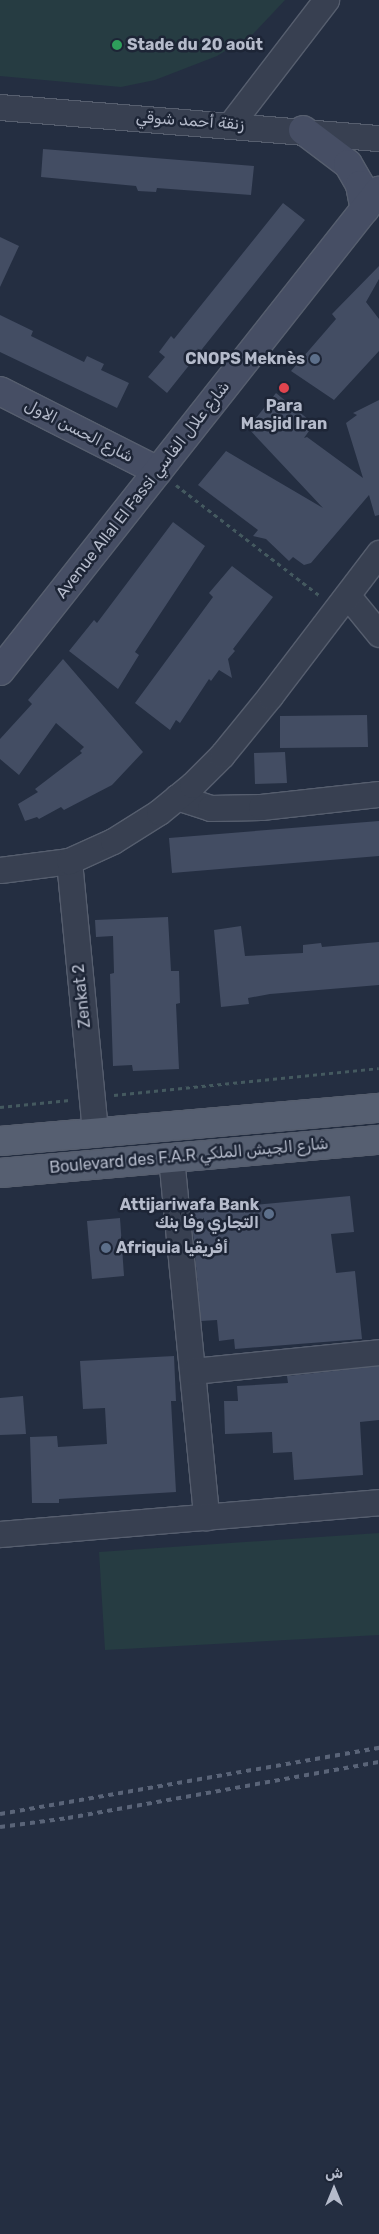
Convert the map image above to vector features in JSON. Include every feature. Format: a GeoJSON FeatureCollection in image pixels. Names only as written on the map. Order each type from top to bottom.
{"type":"FeatureCollection","features":[{"type":"Feature","properties":{"kind":"main road","name":"Boulevard des F.A.R شارع الجيش الملكي"},"geometry":{"type":"LineString","coordinates":[[0,1141],[95,1131],[379,1108]]}},
{"type":"Feature","properties":{"kind":"main road","name":"Boulevard des F.A.R شارع الجيش الملكي"},"geometry":{"type":"LineString","coordinates":[[0,1173],[379,1140]]}},
{"type":"Feature","properties":{"kind":"street"},"geometry":{"type":"LineString","coordinates":[[230,125],[326,0]]}},
{"type":"Feature","properties":{"kind":"street","name":"زنقة أحمد شوقي"},"geometry":{"type":"LineString","coordinates":[[0,107],[303,130],[379,138]]}},
{"type":"Feature","properties":{"kind":"street"},"geometry":{"type":"LineString","coordinates":[[303,130],[348,164],[374,204]]}},
{"type":"Feature","properties":{"kind":"street","name":"Avenue Allal El Fassi شارع علال الفاسي"},"geometry":{"type":"LineString","coordinates":[[0,671],[158,471],[374,204]]}},
{"type":"Feature","properties":{"kind":"street","name":"شارع الحسن الاول"},"geometry":{"type":"LineString","coordinates":[[0,391],[158,471]]}},
{"type":"Feature","properties":{"kind":"street"},"geometry":{"type":"LineString","coordinates":[[0,870],[69,861],[113,841],[178,797],[222,755],[379,554]]}},
{"type":"Feature","properties":{"kind":"street"},"geometry":{"type":"LineString","coordinates":[[342,602],[379,634]]}},
{"type":"Feature","properties":{"kind":"street"},"geometry":{"type":"LineString","coordinates":[[178,797],[210,808],[261,807],[379,794]]}},
{"type":"Feature","properties":{"kind":"street","name":"Zenkat 2"},"geometry":{"type":"LineString","coordinates":[[69,861],[95,1131]]}},
{"type":"Feature","properties":{"kind":"street"},"geometry":{"type":"LineString","coordinates":[[171,1157],[206,1516]]}},
{"type":"Feature","properties":{"kind":"street"},"geometry":{"type":"LineString","coordinates":[[192,1371],[379,1352]]}},
{"type":"Feature","properties":{"kind":"street"},"geometry":{"type":"LineString","coordinates":[[0,1534],[379,1502]]}},
{"type":"Feature","properties":{"kind":"path"},"geometry":{"type":"LineString","coordinates":[[158,471],[342,602]]}},
{"type":"Feature","properties":{"kind":"path"},"geometry":{"type":"LineString","coordinates":[[0,1107],[379,1068]]}},
{"type":"Feature","properties":{"kind":"green space","name":"Stade du 20 août"},"geometry":{"type":"Polygon","coordinates":[[[0,0],[285,0],[253,34],[217,56],[155,80],[121,87],[0,76],[0,0]]]}},
{"type":"Feature","properties":{"kind":"green space"},"geometry":{"type":"Polygon","coordinates":[[[379,1533],[379,1635],[105,1650],[99,1552],[379,1533]]]}},
{"type":"Feature","properties":{"kind":"building"},"geometry":{"type":"Polygon","coordinates":[[[43,149],[254,166],[251,195],[157,188],[156,192],[138,191],[136,186],[41,177],[43,149]]]}},
{"type":"Feature","properties":{"kind":"building"},"geometry":{"type":"Polygon","coordinates":[[[283,203],[305,220],[167,393],[148,377],[165,357],[159,352],[171,336],[174,339],[283,203]]]}},
{"type":"Feature","properties":{"kind":"building"},"geometry":{"type":"Polygon","coordinates":[[[0,237],[19,246],[0,287],[0,237]]]}},
{"type":"Feature","properties":{"kind":"building"},"geometry":{"type":"Polygon","coordinates":[[[379,266],[379,279],[366,302],[379,319],[379,351],[334,400],[291,371],[336,319],[332,314],[379,266]]]}},
{"type":"Feature","properties":{"kind":"building"},"geometry":{"type":"Polygon","coordinates":[[[0,315],[33,331],[31,336],[84,362],[87,356],[104,364],[101,370],[129,383],[117,408],[0,352],[0,315]]]}},
{"type":"Feature","properties":{"kind":"building"},"geometry":{"type":"Polygon","coordinates":[[[276,393],[314,424],[304,438],[307,437],[363,478],[346,423],[357,415],[353,413],[379,400],[379,515],[375,516],[369,495],[311,563],[304,565],[293,557],[289,561],[266,539],[253,536],[258,530],[198,485],[226,451],[323,508],[248,428],[276,393]]]}},
{"type":"Feature","properties":{"kind":"building"},"geometry":{"type":"Polygon","coordinates":[[[173,522],[205,546],[135,652],[139,655],[118,689],[69,651],[94,620],[97,623],[173,522]]]}},
{"type":"Feature","properties":{"kind":"building"},"geometry":{"type":"Polygon","coordinates":[[[232,566],[273,597],[233,649],[235,651],[228,659],[232,678],[219,670],[211,681],[209,679],[180,723],[176,720],[170,730],[135,703],[213,597],[209,593],[232,566]]]}},
{"type":"Feature","properties":{"kind":"building"},"geometry":{"type":"Polygon","coordinates":[[[63,659],[143,752],[112,785],[64,810],[61,807],[39,819],[37,817],[25,821],[18,804],[38,792],[35,789],[82,753],[80,751],[84,747],[56,723],[19,775],[0,759],[0,739],[32,704],[28,700],[63,659]]]}},
{"type":"Feature","properties":{"kind":"building"},"geometry":{"type":"Polygon","coordinates":[[[367,715],[368,747],[280,748],[280,716],[367,715]]]}},
{"type":"Feature","properties":{"kind":"building"},"geometry":{"type":"Polygon","coordinates":[[[285,752],[287,783],[255,784],[254,753],[285,752]]]}},
{"type":"Feature","properties":{"kind":"building"},"geometry":{"type":"Polygon","coordinates":[[[379,821],[379,856],[172,873],[169,838],[379,821]]]}},
{"type":"Feature","properties":{"kind":"building"},"geometry":{"type":"Polygon","coordinates":[[[168,917],[171,971],[179,971],[180,1003],[176,1004],[179,1069],[133,1071],[132,1065],[113,1066],[110,974],[114,973],[113,936],[96,937],[95,920],[168,917]]]}},
{"type":"Feature","properties":{"kind":"building"},"geometry":{"type":"Polygon","coordinates":[[[241,926],[245,956],[303,953],[303,945],[321,943],[322,947],[379,942],[379,985],[270,994],[248,998],[249,1004],[221,1007],[214,930],[241,926]]]}},
{"type":"Feature","properties":{"kind":"building"},"geometry":{"type":"Polygon","coordinates":[[[350,1196],[354,1232],[331,1234],[336,1273],[355,1271],[362,1339],[235,1349],[234,1339],[219,1341],[217,1320],[201,1321],[191,1211],[350,1196]]]}},
{"type":"Feature","properties":{"kind":"building","name":"Afriquia أفريقيا"},"geometry":{"type":"Polygon","coordinates":[[[120,1218],[124,1276],[92,1279],[87,1221],[120,1218]]]}},
{"type":"Feature","properties":{"kind":"building"},"geometry":{"type":"Polygon","coordinates":[[[174,1356],[176,1401],[171,1401],[176,1492],[59,1499],[59,1503],[32,1503],[30,1437],[57,1436],[58,1447],[107,1444],[105,1408],[83,1409],[80,1361],[174,1356]]]}},
{"type":"Feature","properties":{"kind":"building"},"geometry":{"type":"Polygon","coordinates":[[[379,1366],[379,1420],[360,1422],[363,1475],[294,1480],[292,1452],[273,1453],[272,1432],[225,1434],[224,1401],[238,1401],[237,1386],[288,1383],[287,1376],[379,1366]]]}},
{"type":"Feature","properties":{"kind":"building"},"geometry":{"type":"Polygon","coordinates":[[[23,1396],[26,1434],[0,1435],[0,1398],[23,1396]]]}},
{"type":"Feature","properties":{"kind":"railway"},"geometry":{"type":"LineString","coordinates":[[0,1814],[379,1748]]}},
{"type":"Feature","properties":{"kind":"railway"},"geometry":{"type":"LineString","coordinates":[[0,1827],[68,1818],[379,1762]]}},
{"type":"Feature","properties":{"kind":"place","name":"Stade du 20 août"},"geometry":{"type":"Point","coordinates":[117,45]}},
{"type":"Feature","properties":{"kind":"place","name":"CNOPS Meknès"},"geometry":{"type":"Point","coordinates":[315,359]}},
{"type":"Feature","properties":{"kind":"place","name":"Para Masjid Iran"},"geometry":{"type":"Point","coordinates":[284,388]}},
{"type":"Feature","properties":{"kind":"place","name":"Attijariwafa Bank التجاري وفا بنك"},"geometry":{"type":"Point","coordinates":[269,1214]}},
{"type":"Feature","properties":{"kind":"place","name":"Afriquia أفريقيا"},"geometry":{"type":"Point","coordinates":[106,1248]}}]}
